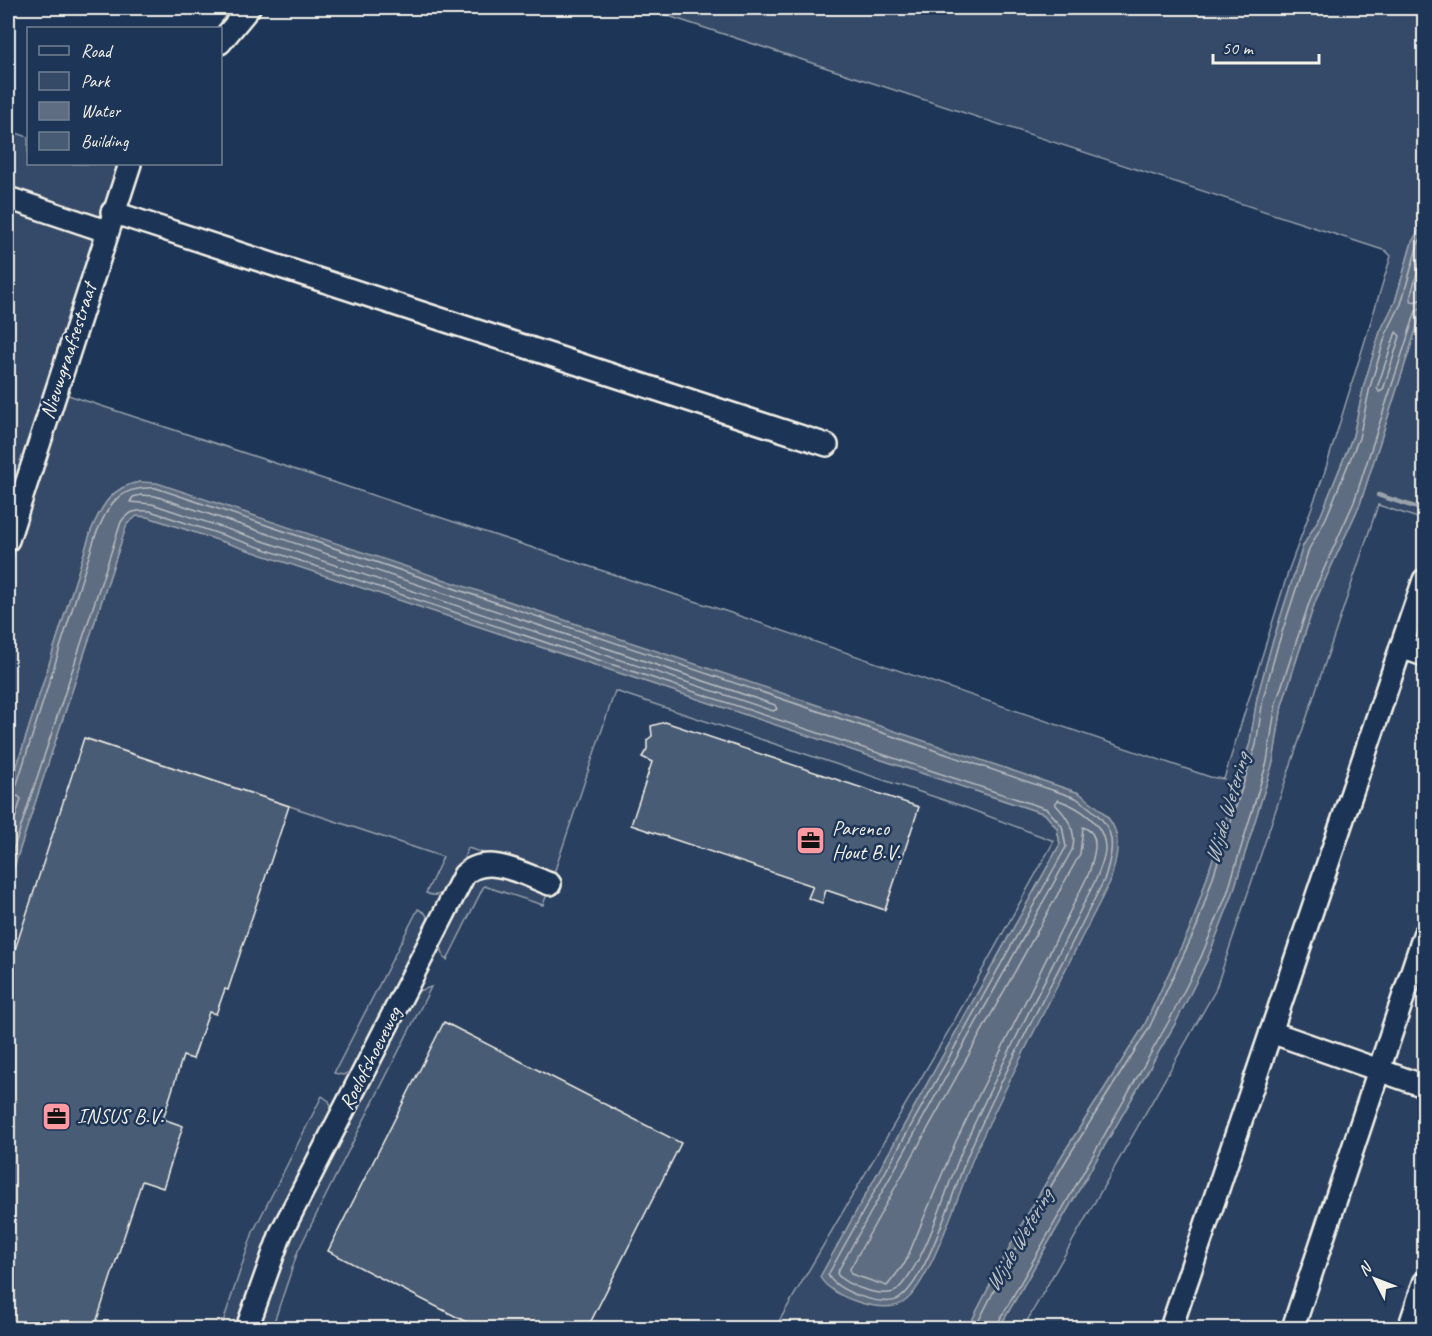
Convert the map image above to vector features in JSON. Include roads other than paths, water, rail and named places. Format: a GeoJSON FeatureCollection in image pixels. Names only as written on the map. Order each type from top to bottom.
{"type":"FeatureCollection","features":[{"type":"Feature","properties":{"kind":"street"},"geometry":{"type":"LineString","coordinates":[[222,41],[249,8]]}},
{"type":"Feature","properties":{"kind":"street","name":"Nieuwgraafsestraat"},"geometry":{"type":"LineString","coordinates":[[8,540],[130,165]]}},
{"type":"Feature","properties":{"kind":"street"},"geometry":{"type":"LineString","coordinates":[[8,198],[110,222],[827,445]]}},
{"type":"Feature","properties":{"kind":"street"},"geometry":{"type":"LineString","coordinates":[[1171,1329],[1425,580]]}},
{"type":"Feature","properties":{"kind":"street"},"geometry":{"type":"LineString","coordinates":[[1401,647],[1425,655]]}},
{"type":"Feature","properties":{"kind":"street","name":"Roelofshoeveweg"},"geometry":{"type":"LineString","coordinates":[[247,1329],[281,1233],[464,875],[478,866],[492,864],[550,884]]}},
{"type":"Feature","properties":{"kind":"street"},"geometry":{"type":"LineString","coordinates":[[1293,1329],[1425,935]]}},
{"type":"Feature","properties":{"kind":"street"},"geometry":{"type":"LineString","coordinates":[[1271,1032],[1425,1086]]}},
{"type":"Feature","properties":{"kind":"street"},"geometry":{"type":"LineString","coordinates":[[1409,1329],[1425,1283]]}},
{"type":"Feature","properties":{"kind":"water","name":"Wijde Wetering"},"geometry":{"type":"Polygon","coordinates":[[[1424,221],[1424,305],[1360,504],[1315,602],[1282,705],[1273,762],[1232,896],[1207,960],[1175,1024],[999,1328],[968,1328],[1019,1229],[1063,1154],[1144,1026],[1192,924],[1250,743],[1257,698],[1303,546],[1321,515],[1353,436],[1364,385],[1380,332],[1395,302],[1412,242],[1424,221]]]}},
{"type":"Feature","properties":{"kind":"water"},"geometry":{"type":"Polygon","coordinates":[[[157,483],[1079,793],[1103,812],[1111,821],[1117,840],[1117,852],[1110,882],[992,1117],[925,1275],[915,1291],[904,1302],[895,1306],[872,1306],[835,1291],[820,1277],[1060,844],[1057,828],[1045,814],[148,517],[137,516],[127,524],[8,885],[8,794],[91,531],[104,506],[115,493],[130,484],[157,483]]]}},
{"type":"Feature","properties":{"kind":"waterway"},"geometry":{"type":"LineString","coordinates":[[1378,495],[1424,510]]}},
{"type":"Feature","properties":{"kind":"place","name":"Parenco Hout B.V."},"geometry":{"type":"Point","coordinates":[811,840]}},
{"type":"Feature","properties":{"kind":"place","name":"INSUS B.V."},"geometry":{"type":"Point","coordinates":[56,1116]}}]}
